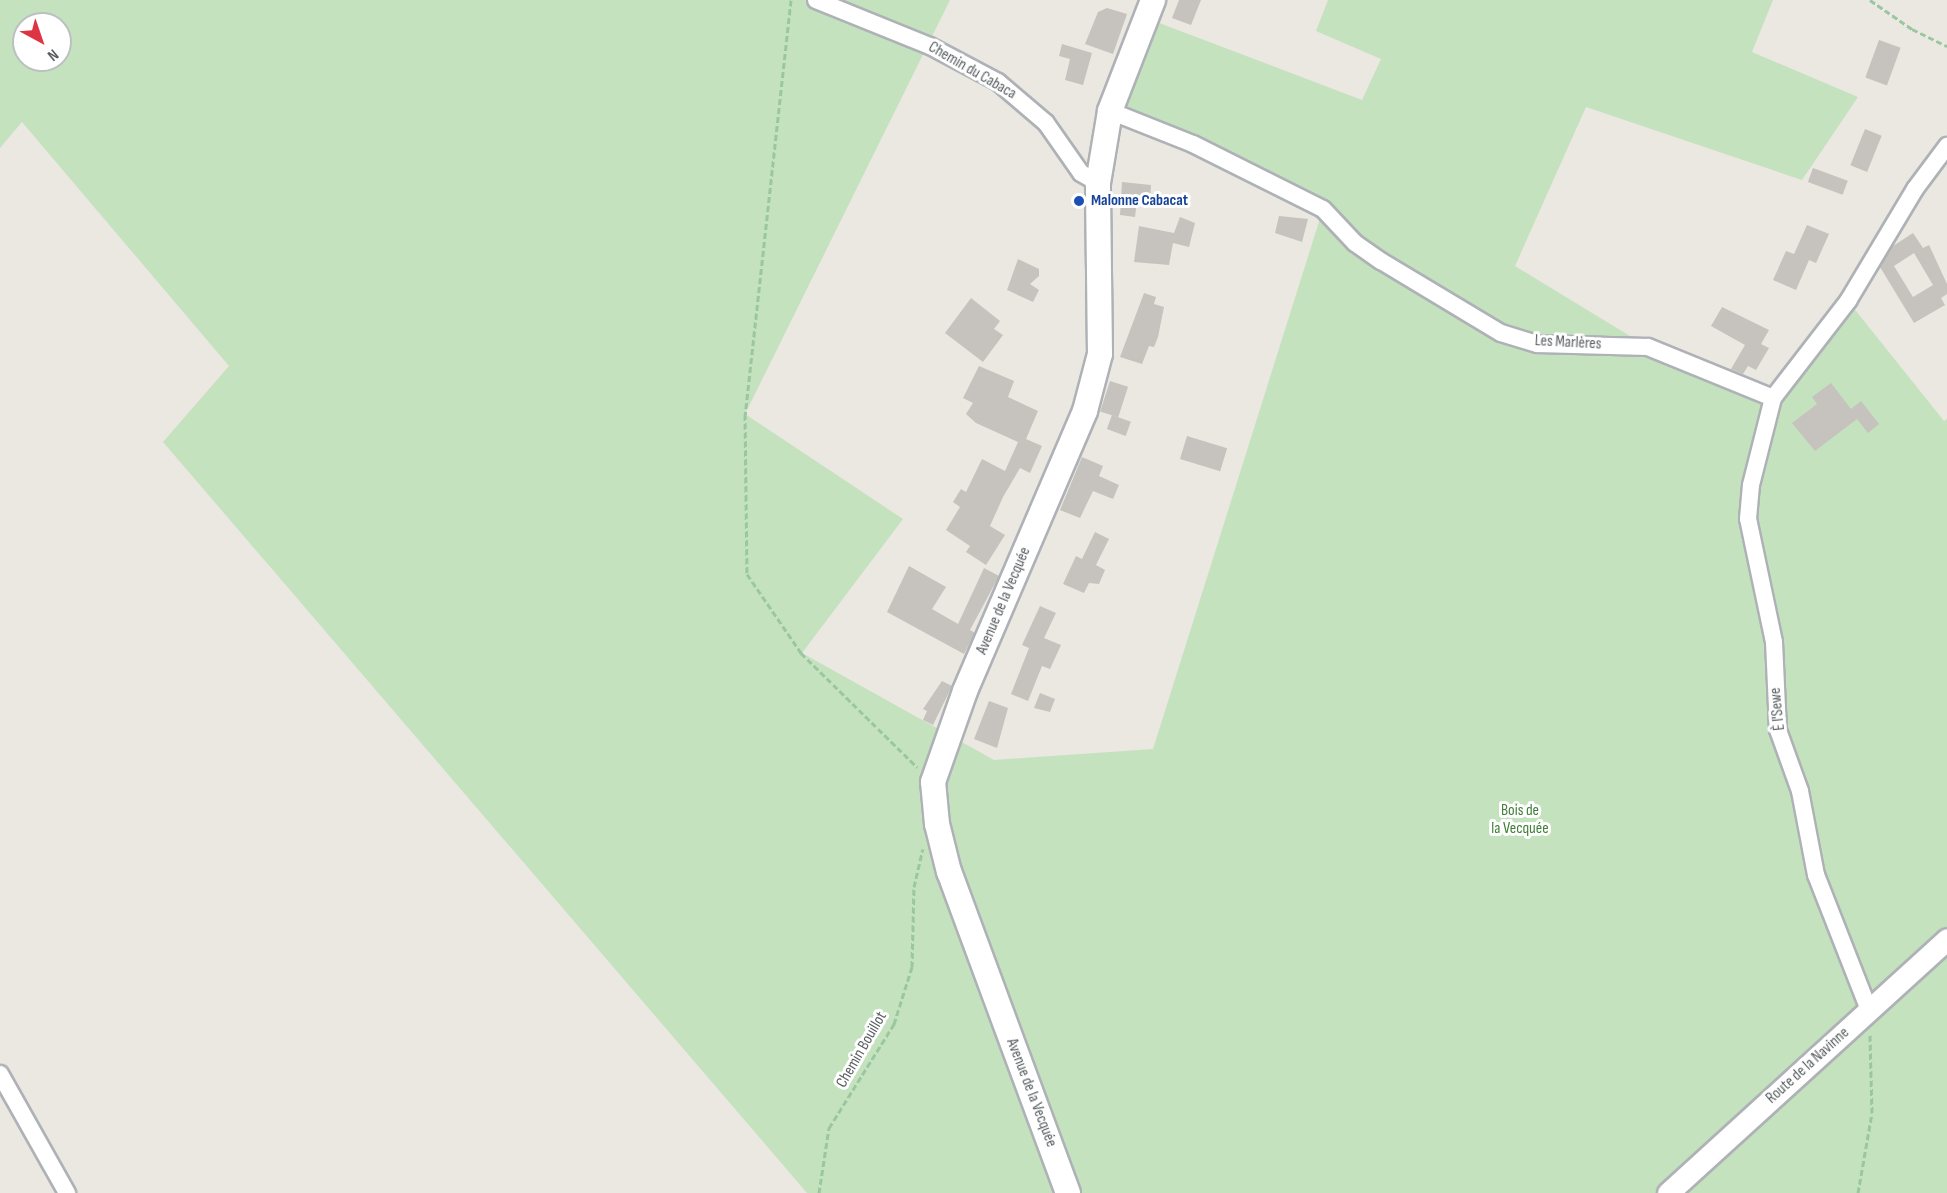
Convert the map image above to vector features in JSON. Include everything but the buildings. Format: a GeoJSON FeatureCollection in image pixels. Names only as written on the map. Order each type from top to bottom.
{"type":"FeatureCollection","features":[{"type":"Feature","properties":{"kind":"main road","name":"Avenue de la Vecquée"},"geometry":{"type":"LineString","coordinates":[[1068,1193],[968,924],[930,834],[933,782],[945,743],[1085,411],[1100,354],[1098,183],[1110,111],[1153,0]]}},
{"type":"Feature","properties":{"kind":"street","name":"Chemin du Cabaca"},"geometry":{"type":"LineString","coordinates":[[816,0],[930,46],[998,82],[1046,123],[1081,173],[1098,183]]}},
{"type":"Feature","properties":{"kind":"street","name":"Les Marlères"},"geometry":{"type":"LineString","coordinates":[[1110,111],[1193,144],[1323,209],[1372,255],[1501,333],[1536,344],[1648,347],[1773,398]]}},
{"type":"Feature","properties":{"kind":"street"},"geometry":{"type":"LineString","coordinates":[[1773,398],[1848,301],[1915,189],[1947,146]]}},
{"type":"Feature","properties":{"kind":"street","name":"È l'Sewe"},"geometry":{"type":"LineString","coordinates":[[1773,398],[1751,484],[1748,519],[1774,642],[1778,730],[1805,812],[1816,875],[1869,1010]]}},
{"type":"Feature","properties":{"kind":"street","name":"Route de la Navinne"},"geometry":{"type":"LineString","coordinates":[[1668,1193],[1947,939]]}},
{"type":"Feature","properties":{"kind":"street"},"geometry":{"type":"LineString","coordinates":[[0,1074],[67,1193]]}},
{"type":"Feature","properties":{"kind":"path"},"geometry":{"type":"LineString","coordinates":[[791,0],[745,414],[747,574],[801,652],[921,771]]}},
{"type":"Feature","properties":{"kind":"path"},"geometry":{"type":"LineString","coordinates":[[1870,0],[1912,29],[1947,46]]}},
{"type":"Feature","properties":{"kind":"path","name":"Chemin Bouillot"},"geometry":{"type":"LineString","coordinates":[[819,1193],[829,1128],[894,1024],[912,967],[914,887],[930,834]]}},
{"type":"Feature","properties":{"kind":"path"},"geometry":{"type":"LineString","coordinates":[[1858,1193],[1872,1113],[1869,1010]]}},
{"type":"Feature","properties":{"kind":"green space","name":"Bois de la Vecquée"},"geometry":{"type":"Polygon","coordinates":[[[0,0],[950,0],[745,414],[903,519],[802,653],[994,760],[1153,749],[1323,209],[1110,111],[1146,18],[1362,100],[1381,59],[1316,31],[1328,0],[1773,0],[1752,52],[1858,97],[1802,180],[1586,107],[1515,266],[1648,347],[1772,398],[1848,301],[1944,421],[1947,419],[1947,1193],[807,1193],[163,442],[229,366],[22,122],[0,148],[0,0]]]}},
{"type":"Feature","properties":{"kind":"place","name":"Malonne Cabacat"},"geometry":{"type":"Point","coordinates":[1079,201]}}]}
